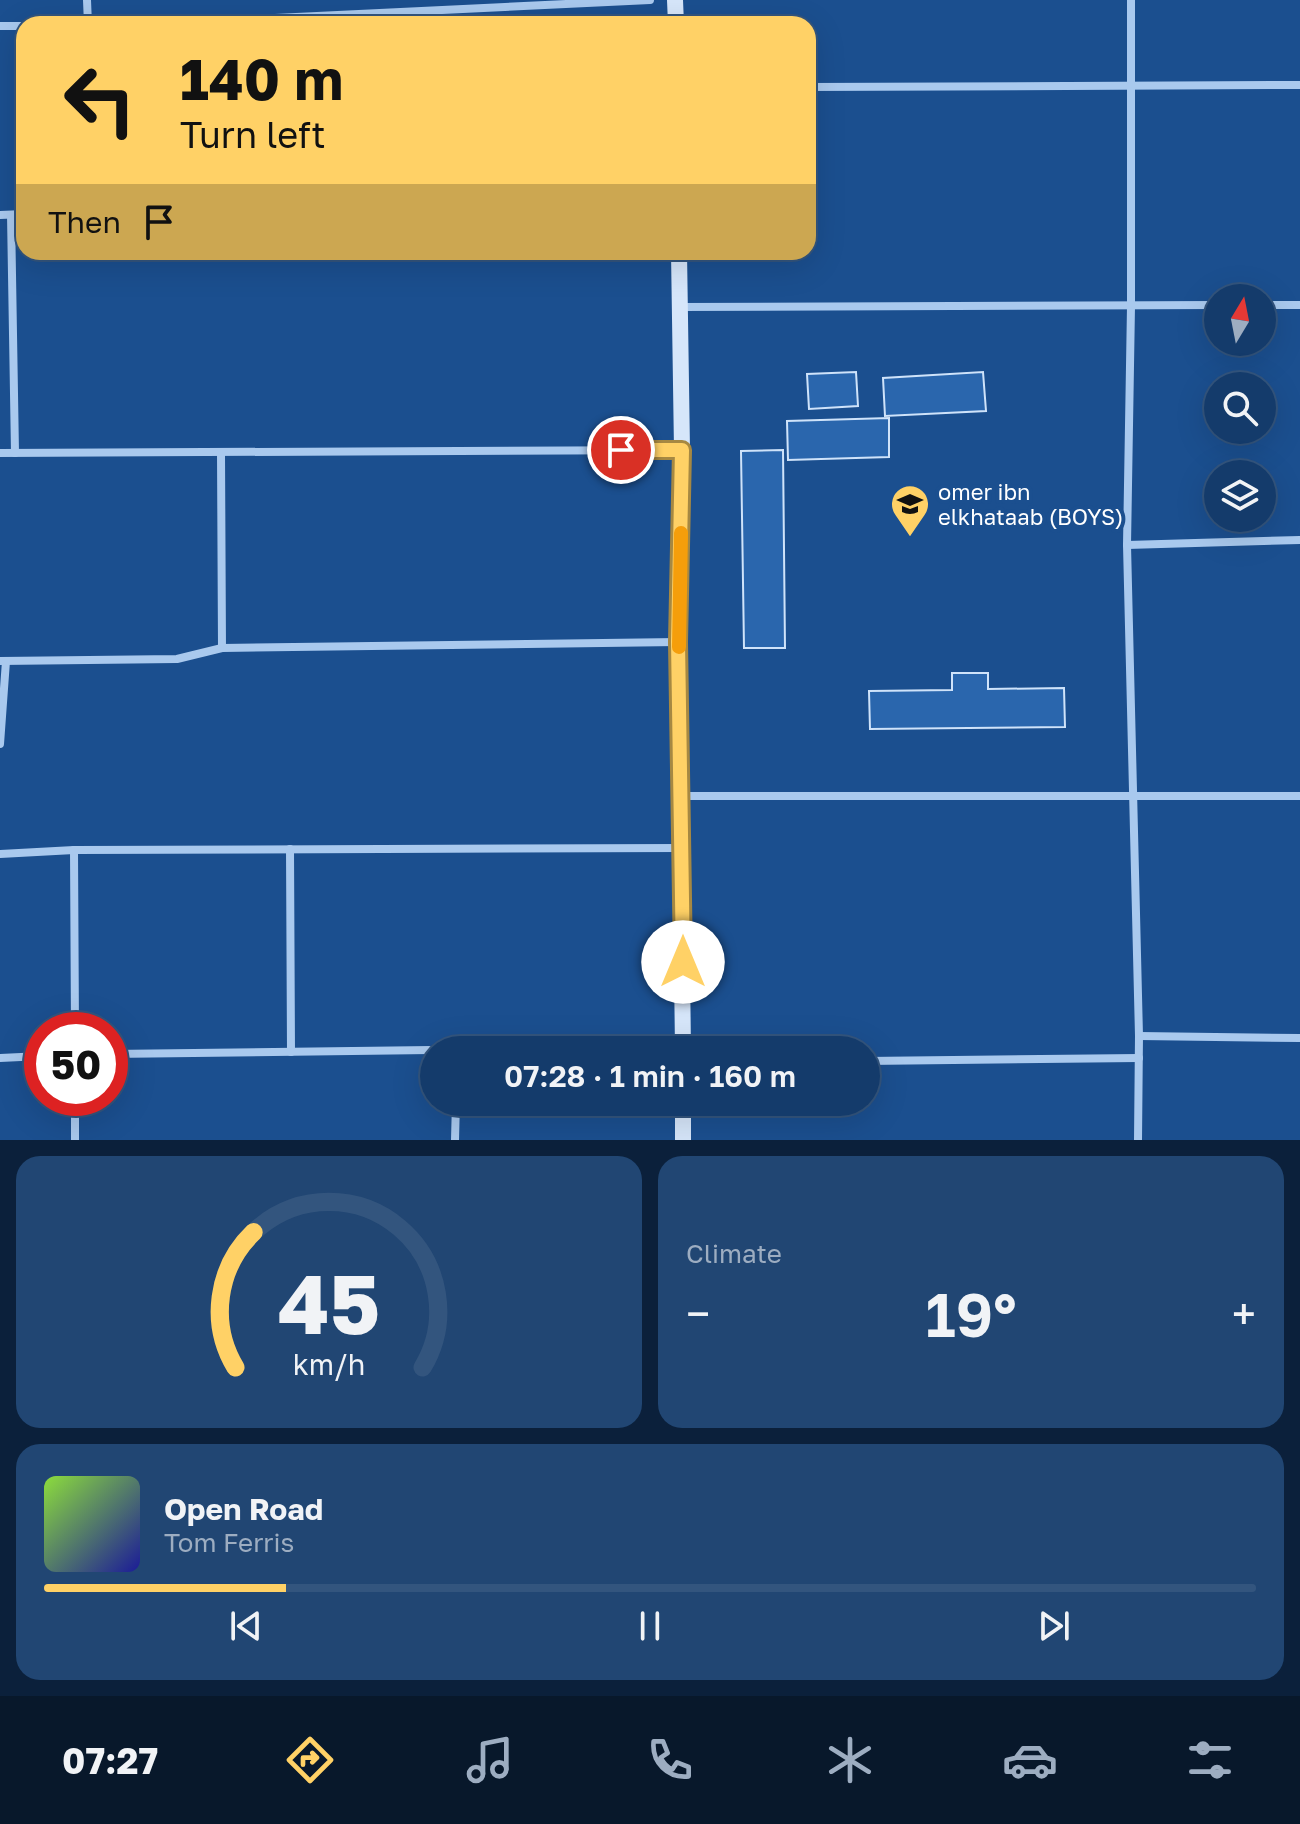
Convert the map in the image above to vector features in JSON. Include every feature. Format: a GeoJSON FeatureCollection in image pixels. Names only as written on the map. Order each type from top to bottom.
{"type":"FeatureCollection","features":[{"type":"Feature","properties":{"kind":"main road"},"geometry":{"type":"LineString","coordinates":[[679,260],[682,450],[678,642],[683,1036]]}},
{"type":"Feature","properties":{"kind":"main road"},"geometry":{"type":"LineString","coordinates":[[683,1116],[683,1140]]}},
{"type":"Feature","properties":{"kind":"street"},"geometry":{"type":"LineString","coordinates":[[315,16],[650,0]]}},
{"type":"Feature","properties":{"kind":"street"},"geometry":{"type":"LineString","coordinates":[[1131,0],[1127,545],[1139,1036],[1138,1140]]}},
{"type":"Feature","properties":{"kind":"street"},"geometry":{"type":"LineString","coordinates":[[816,87],[1300,85]]}},
{"type":"Feature","properties":{"kind":"street"},"geometry":{"type":"LineString","coordinates":[[0,215],[16,215]]}},
{"type":"Feature","properties":{"kind":"street"},"geometry":{"type":"LineString","coordinates":[[11,215],[15,453]]}},
{"type":"Feature","properties":{"kind":"street"},"geometry":{"type":"LineString","coordinates":[[679,307],[1204,305]]}},
{"type":"Feature","properties":{"kind":"street"},"geometry":{"type":"LineString","coordinates":[[1276,305],[1300,305]]}},
{"type":"Feature","properties":{"kind":"street"},"geometry":{"type":"LineString","coordinates":[[0,453],[682,450]]}},
{"type":"Feature","properties":{"kind":"street"},"geometry":{"type":"LineString","coordinates":[[221,453],[222,648]]}},
{"type":"Feature","properties":{"kind":"street"},"geometry":{"type":"LineString","coordinates":[[1127,545],[1300,540]]}},
{"type":"Feature","properties":{"kind":"street"},"geometry":{"type":"LineString","coordinates":[[0,744],[3,661],[177,659],[222,648],[678,642]]}},
{"type":"Feature","properties":{"kind":"street"},"geometry":{"type":"LineString","coordinates":[[682,796],[1300,796]]}},
{"type":"Feature","properties":{"kind":"street"},"geometry":{"type":"LineString","coordinates":[[0,854],[74,850],[683,848]]}},
{"type":"Feature","properties":{"kind":"street"},"geometry":{"type":"LineString","coordinates":[[290,849],[291,1052]]}},
{"type":"Feature","properties":{"kind":"street"},"geometry":{"type":"LineString","coordinates":[[74,850],[75,1012]]}},
{"type":"Feature","properties":{"kind":"street"},"geometry":{"type":"LineString","coordinates":[[1139,1036],[1300,1038]]}},
{"type":"Feature","properties":{"kind":"street"},"geometry":{"type":"LineString","coordinates":[[128,1054],[420,1050]]}},
{"type":"Feature","properties":{"kind":"street"},"geometry":{"type":"LineString","coordinates":[[0,1058],[24,1057]]}},
{"type":"Feature","properties":{"kind":"street"},"geometry":{"type":"LineString","coordinates":[[880,1061],[1139,1058]]}},
{"type":"Feature","properties":{"kind":"street"},"geometry":{"type":"LineString","coordinates":[[75,1116],[75,1140]]}},
{"type":"Feature","properties":{"kind":"street"},"geometry":{"type":"LineString","coordinates":[[455,1140],[456,1116]]}},
{"type":"Feature","properties":{"kind":"building"},"geometry":{"type":"Polygon","coordinates":[[[856,372],[858,406],[809,409],[807,374],[856,372]]]}},
{"type":"Feature","properties":{"kind":"building"},"geometry":{"type":"Polygon","coordinates":[[[983,372],[986,411],[885,416],[883,378],[983,372]]]}},
{"type":"Feature","properties":{"kind":"building"},"geometry":{"type":"Polygon","coordinates":[[[889,418],[889,457],[788,460],[787,421],[889,418]]]}},
{"type":"Feature","properties":{"kind":"building"},"geometry":{"type":"Polygon","coordinates":[[[783,450],[785,648],[744,648],[741,451],[783,450]]]}},
{"type":"Feature","properties":{"kind":"building"},"geometry":{"type":"Polygon","coordinates":[[[952,673],[988,673],[988,689],[1064,688],[1065,727],[870,729],[869,691],[952,690],[952,673]]]}},
{"type":"Feature","properties":{"kind":"slow traffic"},"geometry":{"type":"LineString","coordinates":[[679,647],[681,533]]}},
{"type":"Feature","properties":{"kind":"place","name":"omer ibn elkhataab (BOYS)"},"geometry":{"type":"Point","coordinates":[910,538]}},
{"type":"Feature","properties":{"kind":"route"},"geometry":{"type":"LineString","coordinates":[[621,450],[682,450],[678,642],[683,962]]}}]}
